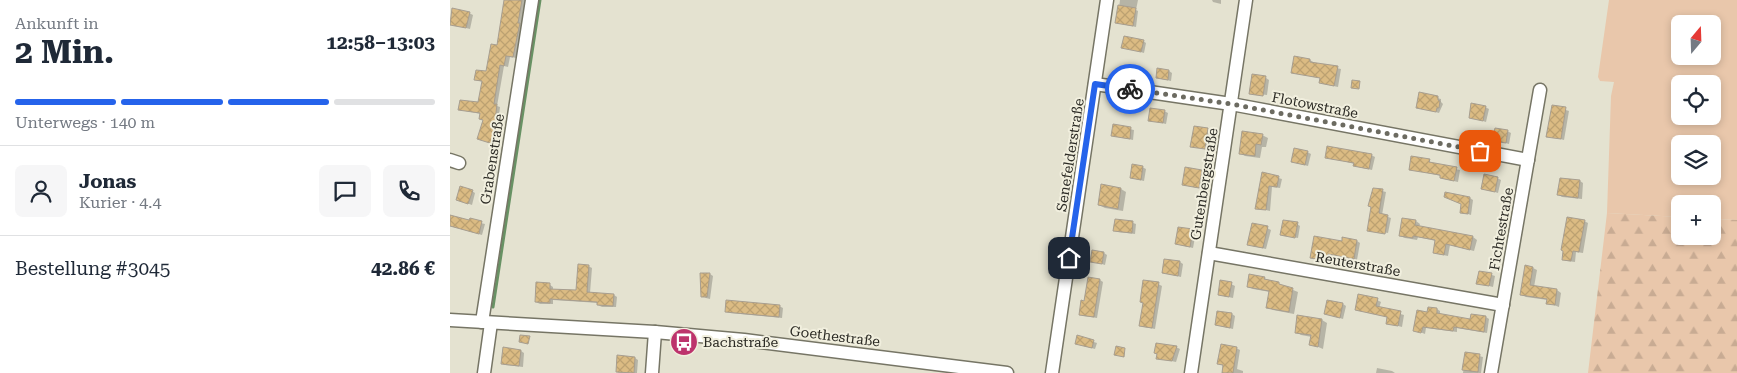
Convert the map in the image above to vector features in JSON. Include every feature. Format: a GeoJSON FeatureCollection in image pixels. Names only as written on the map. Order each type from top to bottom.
{"type":"FeatureCollection","features":[{"type":"Feature","properties":{"kind":"street","name":"Grabenstraße"},"geometry":{"type":"LineString","coordinates":[[484,373],[487,322],[532,0]]}},
{"type":"Feature","properties":{"kind":"street","name":"Senefelderstraße"},"geometry":{"type":"LineString","coordinates":[[1052,373],[1107,0]]}},
{"type":"Feature","properties":{"kind":"street","name":"Gutenbergstraße"},"geometry":{"type":"LineString","coordinates":[[1191,373],[1246,0]]}},
{"type":"Feature","properties":{"kind":"street","name":"Flotowstraße"},"geometry":{"type":"LineString","coordinates":[[1095,84],[1231,104],[1528,160]]}},
{"type":"Feature","properties":{"kind":"street","name":"Fichtestraße"},"geometry":{"type":"LineString","coordinates":[[1492,373],[1540,90]]}},
{"type":"Feature","properties":{"kind":"street","name":"Reuterstraße"},"geometry":{"type":"LineString","coordinates":[[1209,252],[1503,305]]}},
{"type":"Feature","properties":{"kind":"street","name":"Goethestraße"},"geometry":{"type":"LineString","coordinates":[[450,320],[655,332],[744,340],[910,367],[1007,373]]}},
{"type":"Feature","properties":{"kind":"street"},"geometry":{"type":"LineString","coordinates":[[652,373],[655,332]]}},
{"type":"Feature","properties":{"kind":"green space"},"geometry":{"type":"Polygon","coordinates":[[[1609,0],[1737,0],[1737,220],[1721,219],[1721,195],[1671,195],[1671,217],[1607,213],[1611,96],[1614,82],[1600,81],[1598,77],[1609,0]]]}},
{"type":"Feature","properties":{"kind":"green space"},"geometry":{"type":"Polygon","coordinates":[[[1607,213],[1671,217],[1671,245],[1721,245],[1721,219],[1737,220],[1737,373],[1588,373],[1607,213]]]}},
{"type":"Feature","properties":{"kind":"building"},"geometry":{"type":"Polygon","coordinates":[[[504,0],[522,0],[518,23],[520,23],[513,57],[506,56],[504,66],[500,65],[494,104],[497,104],[494,131],[496,132],[493,144],[477,139],[483,120],[479,119],[480,113],[458,110],[460,100],[478,102],[482,81],[474,80],[476,70],[486,71],[491,44],[497,45],[504,0]]]}},
{"type":"Feature","properties":{"kind":"building"},"geometry":{"type":"Polygon","coordinates":[[[1118,5],[1136,8],[1133,26],[1115,23],[1118,5]]]}},
{"type":"Feature","properties":{"kind":"building"},"geometry":{"type":"Polygon","coordinates":[[[452,8],[470,12],[466,28],[450,25],[452,8]]]}},
{"type":"Feature","properties":{"kind":"building"},"geometry":{"type":"Polygon","coordinates":[[[1124,36],[1144,40],[1141,52],[1121,48],[1124,36]]]}},
{"type":"Feature","properties":{"kind":"building"},"geometry":{"type":"Polygon","coordinates":[[[1294,56],[1310,59],[1310,62],[1338,66],[1334,86],[1319,83],[1320,78],[1291,73],[1294,56]]]}},
{"type":"Feature","properties":{"kind":"building"},"geometry":{"type":"Polygon","coordinates":[[[1157,68],[1169,70],[1168,80],[1156,78],[1157,68]]]}},
{"type":"Feature","properties":{"kind":"building"},"geometry":{"type":"Polygon","coordinates":[[[1252,74],[1266,76],[1263,96],[1249,94],[1252,74]]]}},
{"type":"Feature","properties":{"kind":"building"},"geometry":{"type":"Polygon","coordinates":[[[1352,80],[1360,81],[1359,89],[1351,88],[1352,80]]]}},
{"type":"Feature","properties":{"kind":"building"},"geometry":{"type":"Polygon","coordinates":[[[1419,92],[1438,96],[1440,101],[1436,112],[1416,108],[1419,92]]]}},
{"type":"Feature","properties":{"kind":"building"},"geometry":{"type":"Polygon","coordinates":[[[1471,103],[1486,106],[1483,121],[1469,118],[1471,103]]]}},
{"type":"Feature","properties":{"kind":"building"},"geometry":{"type":"Polygon","coordinates":[[[1552,105],[1566,107],[1561,139],[1546,137],[1552,105]]]}},
{"type":"Feature","properties":{"kind":"building"},"geometry":{"type":"Polygon","coordinates":[[[1150,108],[1165,110],[1163,123],[1148,121],[1150,108]]]}},
{"type":"Feature","properties":{"kind":"building"},"geometry":{"type":"Polygon","coordinates":[[[1113,124],[1131,127],[1130,139],[1111,136],[1113,124]]]}},
{"type":"Feature","properties":{"kind":"building"},"geometry":{"type":"Polygon","coordinates":[[[1194,126],[1208,128],[1205,149],[1190,147],[1194,126]]]}},
{"type":"Feature","properties":{"kind":"building"},"geometry":{"type":"Polygon","coordinates":[[[1495,128],[1508,130],[1506,143],[1492,141],[1495,128]]]}},
{"type":"Feature","properties":{"kind":"building"},"geometry":{"type":"Polygon","coordinates":[[[1242,131],[1263,134],[1261,145],[1256,144],[1255,156],[1239,154],[1242,131]]]}},
{"type":"Feature","properties":{"kind":"building"},"geometry":{"type":"Polygon","coordinates":[[[1327,146],[1372,154],[1369,169],[1353,166],[1354,163],[1325,158],[1327,146]]]}},
{"type":"Feature","properties":{"kind":"building"},"geometry":{"type":"Polygon","coordinates":[[[1294,148],[1308,151],[1305,165],[1291,162],[1294,148]]]}},
{"type":"Feature","properties":{"kind":"building"},"geometry":{"type":"Polygon","coordinates":[[[1411,156],[1430,159],[1429,162],[1457,167],[1454,181],[1440,178],[1440,175],[1409,170],[1411,156]]]}},
{"type":"Feature","properties":{"kind":"building"},"geometry":{"type":"Polygon","coordinates":[[[1132,164],[1143,166],[1141,180],[1130,178],[1132,164]]]}},
{"type":"Feature","properties":{"kind":"building"},"geometry":{"type":"Polygon","coordinates":[[[1185,167],[1202,170],[1199,188],[1182,185],[1185,167]]]}},
{"type":"Feature","properties":{"kind":"building"},"geometry":{"type":"Polygon","coordinates":[[[1262,172],[1279,176],[1277,187],[1269,186],[1266,210],[1255,209],[1262,172]]]}},
{"type":"Feature","properties":{"kind":"building"},"geometry":{"type":"Polygon","coordinates":[[[1484,174],[1498,177],[1495,192],[1481,189],[1484,174]]]}},
{"type":"Feature","properties":{"kind":"building"},"geometry":{"type":"Polygon","coordinates":[[[1560,178],[1580,180],[1578,198],[1557,195],[1560,178]]]}},
{"type":"Feature","properties":{"kind":"building"},"geometry":{"type":"Polygon","coordinates":[[[1101,184],[1121,188],[1118,209],[1098,205],[1101,184]]]}},
{"type":"Feature","properties":{"kind":"building"},"geometry":{"type":"Polygon","coordinates":[[[460,186],[473,190],[468,204],[456,200],[460,186]]]}},
{"type":"Feature","properties":{"kind":"building"},"geometry":{"type":"Polygon","coordinates":[[[1373,188],[1383,189],[1379,213],[1388,215],[1385,234],[1367,231],[1371,207],[1368,206],[1373,188]]]}},
{"type":"Feature","properties":{"kind":"building"},"geometry":{"type":"Polygon","coordinates":[[[1445,192],[1470,197],[1468,214],[1460,213],[1461,204],[1444,197],[1445,192]]]}},
{"type":"Feature","properties":{"kind":"building"},"geometry":{"type":"Polygon","coordinates":[[[450,215],[482,221],[479,234],[450,226],[450,215]]]}},
{"type":"Feature","properties":{"kind":"building"},"geometry":{"type":"Polygon","coordinates":[[[1567,217],[1585,220],[1579,252],[1573,251],[1571,261],[1562,260],[1563,251],[1561,250],[1567,217]]]}},
{"type":"Feature","properties":{"kind":"building"},"geometry":{"type":"Polygon","coordinates":[[[1402,218],[1416,220],[1415,225],[1473,236],[1470,250],[1446,244],[1444,255],[1433,253],[1435,240],[1413,236],[1413,238],[1399,236],[1402,218]]]}},
{"type":"Feature","properties":{"kind":"building"},"geometry":{"type":"Polygon","coordinates":[[[1115,219],[1133,221],[1132,233],[1113,231],[1115,219]]]}},
{"type":"Feature","properties":{"kind":"building"},"geometry":{"type":"Polygon","coordinates":[[[1283,220],[1298,222],[1295,238],[1280,235],[1283,220]]]}},
{"type":"Feature","properties":{"kind":"building"},"geometry":{"type":"Polygon","coordinates":[[[1252,223],[1268,226],[1263,248],[1247,245],[1252,223]]]}},
{"type":"Feature","properties":{"kind":"building"},"geometry":{"type":"Polygon","coordinates":[[[1178,227],[1193,229],[1190,247],[1175,244],[1178,227]]]}},
{"type":"Feature","properties":{"kind":"building"},"geometry":{"type":"Polygon","coordinates":[[[1314,236],[1342,241],[1342,237],[1357,240],[1354,259],[1328,254],[1327,261],[1310,258],[1314,236]]]}},
{"type":"Feature","properties":{"kind":"building"},"geometry":{"type":"Polygon","coordinates":[[[1092,250],[1104,252],[1102,264],[1090,262],[1092,250]]]}},
{"type":"Feature","properties":{"kind":"building"},"geometry":{"type":"Polygon","coordinates":[[[1164,259],[1180,261],[1178,276],[1162,273],[1164,259]]]}},
{"type":"Feature","properties":{"kind":"building"},"geometry":{"type":"Polygon","coordinates":[[[578,264],[589,265],[587,292],[614,294],[613,306],[597,305],[597,302],[550,299],[550,303],[535,302],[536,282],[550,283],[550,289],[576,290],[578,264]]]}},
{"type":"Feature","properties":{"kind":"building"},"geometry":{"type":"Polygon","coordinates":[[[1525,265],[1533,267],[1530,285],[1557,289],[1555,305],[1546,304],[1547,299],[1520,295],[1525,265]]]}},
{"type":"Feature","properties":{"kind":"building"},"geometry":{"type":"Polygon","coordinates":[[[1479,271],[1492,273],[1489,286],[1476,284],[1479,271]]]}},
{"type":"Feature","properties":{"kind":"building"},"geometry":{"type":"Polygon","coordinates":[[[700,273],[710,273],[707,297],[701,297],[700,273]]]}},
{"type":"Feature","properties":{"kind":"building"},"geometry":{"type":"Polygon","coordinates":[[[1249,274],[1265,277],[1264,279],[1279,282],[1279,284],[1293,288],[1289,312],[1266,308],[1269,291],[1247,287],[1249,274]]]}},
{"type":"Feature","properties":{"kind":"building"},"geometry":{"type":"Polygon","coordinates":[[[1088,277],[1100,279],[1094,317],[1079,315],[1081,300],[1084,301],[1088,277]]]}},
{"type":"Feature","properties":{"kind":"building"},"geometry":{"type":"Polygon","coordinates":[[[1143,280],[1159,282],[1152,328],[1139,326],[1143,303],[1140,302],[1143,280]]]}},
{"type":"Feature","properties":{"kind":"building"},"geometry":{"type":"Polygon","coordinates":[[[1220,280],[1232,282],[1229,297],[1218,295],[1220,280]]]}},
{"type":"Feature","properties":{"kind":"building"},"geometry":{"type":"Polygon","coordinates":[[[1358,294],[1378,298],[1376,306],[1401,311],[1398,326],[1386,324],[1387,317],[1355,310],[1358,294]]]}},
{"type":"Feature","properties":{"kind":"building"},"geometry":{"type":"Polygon","coordinates":[[[726,300],[780,305],[779,317],[725,312],[726,300]]]}},
{"type":"Feature","properties":{"kind":"building"},"geometry":{"type":"Polygon","coordinates":[[[1327,300],[1343,303],[1340,318],[1324,314],[1327,300]]]}},
{"type":"Feature","properties":{"kind":"building"},"geometry":{"type":"Polygon","coordinates":[[[1428,307],[1437,308],[1437,313],[1470,319],[1471,314],[1486,316],[1484,332],[1454,327],[1453,331],[1423,327],[1421,333],[1413,331],[1417,310],[1427,312],[1428,307]]]}},
{"type":"Feature","properties":{"kind":"building"},"geometry":{"type":"Polygon","coordinates":[[[1217,311],[1232,313],[1230,328],[1215,325],[1217,311]]]}},
{"type":"Feature","properties":{"kind":"building"},"geometry":{"type":"Polygon","coordinates":[[[1297,315],[1322,319],[1318,347],[1309,345],[1311,335],[1295,333],[1297,315]]]}},
{"type":"Feature","properties":{"kind":"building"},"geometry":{"type":"Polygon","coordinates":[[[520,335],[530,336],[528,344],[519,342],[520,335]]]}},
{"type":"Feature","properties":{"kind":"building"},"geometry":{"type":"Polygon","coordinates":[[[1077,335],[1094,340],[1092,348],[1075,344],[1077,335]]]}},
{"type":"Feature","properties":{"kind":"building"},"geometry":{"type":"Polygon","coordinates":[[[1156,343],[1177,346],[1172,361],[1156,359],[1157,354],[1154,353],[1156,343]]]}},
{"type":"Feature","properties":{"kind":"building"},"geometry":{"type":"Polygon","coordinates":[[[1221,344],[1237,347],[1233,373],[1222,373],[1223,365],[1217,364],[1221,344]]]}},
{"type":"Feature","properties":{"kind":"building"},"geometry":{"type":"Polygon","coordinates":[[[1116,346],[1125,348],[1124,357],[1114,355],[1116,346]]]}},
{"type":"Feature","properties":{"kind":"building"},"geometry":{"type":"Polygon","coordinates":[[[503,347],[521,350],[519,366],[501,364],[503,347]]]}},
{"type":"Feature","properties":{"kind":"building"},"geometry":{"type":"Polygon","coordinates":[[[1465,352],[1480,354],[1478,372],[1462,370],[1465,352]]]}},
{"type":"Feature","properties":{"kind":"building"},"geometry":{"type":"Polygon","coordinates":[[[617,355],[635,357],[634,373],[616,372],[617,355]]]}},
{"type":"Feature","properties":{"kind":"waterway"},"geometry":{"type":"LineString","coordinates":[[493,307],[540,0]]}},
{"type":"Feature","properties":{"kind":"way so far"},"geometry":{"type":"LineString","coordinates":[[1130,89],[1231,104],[1480,151]]}},
{"type":"Feature","properties":{"kind":"place","name":"Bachstraße"},"geometry":{"type":"Point","coordinates":[684,342]}},
{"type":"Feature","properties":{"kind":"route"},"geometry":{"type":"LineString","coordinates":[[1069,258],[1095,84],[1130,89]]}}]}
